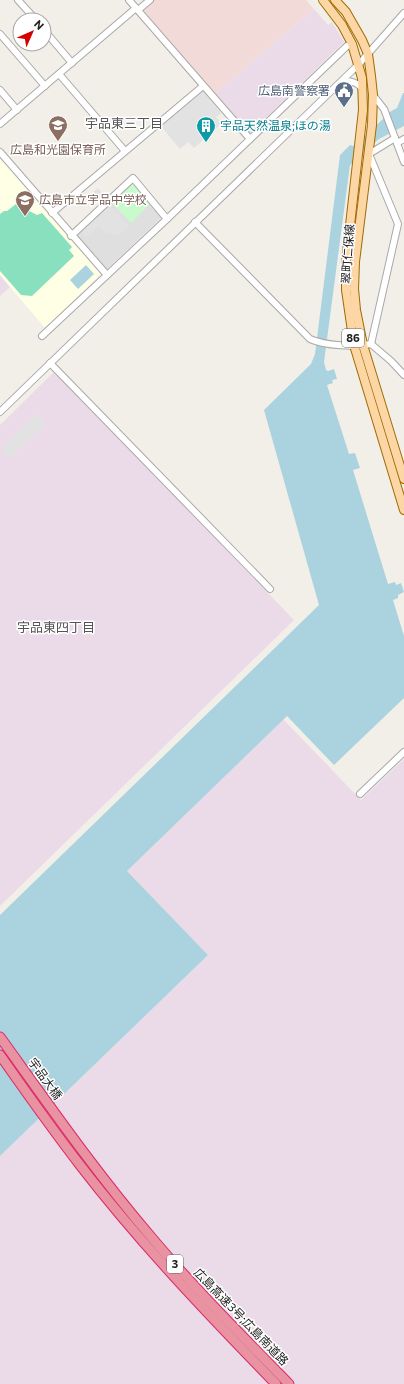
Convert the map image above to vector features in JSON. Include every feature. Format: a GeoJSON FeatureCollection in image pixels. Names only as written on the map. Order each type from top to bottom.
{"type":"FeatureCollection","features":[{"type":"Feature","properties":{"kind":"highway","name":"宇品大橋"},"geometry":{"type":"LineString","coordinates":[[0,1037],[71,1135]]}},
{"type":"Feature","properties":{"kind":"highway","name":"宇品大橋"},"geometry":{"type":"LineString","coordinates":[[0,1055],[62,1142]]}},
{"type":"Feature","properties":{"kind":"highway","name":"広島高速3号;広島南道路"},"geometry":{"type":"LineString","coordinates":[[71,1135],[113,1191],[157,1244],[190,1281],[289,1384]]}},
{"type":"Feature","properties":{"kind":"highway","name":"広島高速3号;広島南道路"},"geometry":{"type":"LineString","coordinates":[[62,1142],[146,1244],[188,1292],[276,1384]]}},
{"type":"Feature","properties":{"kind":"main road","name":"翠町仁保線"},"geometry":{"type":"LineString","coordinates":[[323,0],[342,25],[352,44],[359,64],[363,94],[361,136],[346,262],[346,290],[354,345],[404,510]]}},
{"type":"Feature","properties":{"kind":"main road","name":"翠町仁保線"},"geometry":{"type":"LineString","coordinates":[[335,0],[346,12],[368,54],[373,95],[372,125],[355,262],[354,289],[356,310],[403,473]]}},
{"type":"Feature","properties":{"kind":"street"},"geometry":{"type":"LineString","coordinates":[[18,0],[29,12]]}},
{"type":"Feature","properties":{"kind":"street"},"geometry":{"type":"LineString","coordinates":[[129,0],[250,139]]}},
{"type":"Feature","properties":{"kind":"street"},"geometry":{"type":"LineString","coordinates":[[0,124],[60,74],[72,62],[150,0]]}},
{"type":"Feature","properties":{"kind":"street"},"geometry":{"type":"LineString","coordinates":[[0,412],[359,64],[404,13]]}},
{"type":"Feature","properties":{"kind":"street"},"geometry":{"type":"LineString","coordinates":[[0,34],[45,86]]}},
{"type":"Feature","properties":{"kind":"street"},"geometry":{"type":"LineString","coordinates":[[52,39],[72,62]]}},
{"type":"Feature","properties":{"kind":"street"},"geometry":{"type":"LineString","coordinates":[[42,336],[167,219],[347,46],[352,44]]}},
{"type":"Feature","properties":{"kind":"street"},"geometry":{"type":"LineString","coordinates":[[60,74],[125,151]]}},
{"type":"Feature","properties":{"kind":"street"},"geometry":{"type":"LineString","coordinates":[[338,84],[345,81],[356,83],[360,85],[363,94]]}},
{"type":"Feature","properties":{"kind":"street"},"geometry":{"type":"LineString","coordinates":[[52,213],[203,86]]}},
{"type":"Feature","properties":{"kind":"street"},"geometry":{"type":"LineString","coordinates":[[0,90],[17,110]]}},
{"type":"Feature","properties":{"kind":"street"},"geometry":{"type":"LineString","coordinates":[[373,95],[385,112],[404,162]]}},
{"type":"Feature","properties":{"kind":"street"},"geometry":{"type":"LineString","coordinates":[[367,344],[398,224],[369,152],[395,139],[404,139]]}},
{"type":"Feature","properties":{"kind":"street"},"geometry":{"type":"LineString","coordinates":[[0,152],[71,236],[107,275]]}},
{"type":"Feature","properties":{"kind":"street"},"geometry":{"type":"LineString","coordinates":[[71,236],[133,178],[167,219]]}},
{"type":"Feature","properties":{"kind":"street"},"geometry":{"type":"LineString","coordinates":[[196,222],[310,339],[329,343],[354,345],[367,344],[391,361],[404,376]]}},
{"type":"Feature","properties":{"kind":"street"},"geometry":{"type":"LineString","coordinates":[[50,363],[270,589]]}},
{"type":"Feature","properties":{"kind":"street"},"geometry":{"type":"LineString","coordinates":[[393,473],[403,473]]}},
{"type":"Feature","properties":{"kind":"street"},"geometry":{"type":"LineString","coordinates":[[360,794],[404,752]]}},
{"type":"Feature","properties":{"kind":"shaded area"},"geometry":{"type":"Polygon","coordinates":[[[154,0],[306,0],[314,9],[215,94],[142,10],[154,0]]]}},
{"type":"Feature","properties":{"kind":"shaded area"},"geometry":{"type":"Polygon","coordinates":[[[314,9],[328,25],[332,22],[344,42],[250,133],[248,133],[215,94],[314,9]]]}},
{"type":"Feature","properties":{"kind":"shaded area"},"geometry":{"type":"Polygon","coordinates":[[[201,89],[221,113],[216,117],[222,123],[194,148],[188,142],[180,149],[160,125],[201,89]]]}},
{"type":"Feature","properties":{"kind":"shaded area","name":"広島市立宇品中学校"},"geometry":{"type":"Polygon","coordinates":[[[0,159],[101,274],[45,328],[0,275],[0,159]]]}},
{"type":"Feature","properties":{"kind":"shaded area"},"geometry":{"type":"Polygon","coordinates":[[[98,188],[108,200],[101,206],[91,194],[98,188]]]}},
{"type":"Feature","properties":{"kind":"shaded area"},"geometry":{"type":"Polygon","coordinates":[[[111,202],[151,203],[161,214],[161,218],[107,269],[76,235],[111,202]]]}},
{"type":"Feature","properties":{"kind":"shaded area"},"geometry":{"type":"Polygon","coordinates":[[[110,205],[129,226],[119,235],[106,233],[99,226],[86,238],[81,232],[110,205]]]}},
{"type":"Feature","properties":{"kind":"shaded area"},"geometry":{"type":"Polygon","coordinates":[[[0,275],[10,287],[0,296],[0,275]]]}},
{"type":"Feature","properties":{"kind":"shaded area"},"geometry":{"type":"Polygon","coordinates":[[[54,372],[294,620],[0,906],[0,425],[54,372]]]}},
{"type":"Feature","properties":{"kind":"shaded area"},"geometry":{"type":"Polygon","coordinates":[[[37,413],[47,423],[10,458],[2,447],[37,413]]]}},
{"type":"Feature","properties":{"kind":"shaded area"},"geometry":{"type":"Polygon","coordinates":[[[283,719],[361,800],[404,759],[404,1384],[0,1384],[0,1156],[208,955],[127,871],[283,719]]]}},
{"type":"Feature","properties":{"kind":"green space"},"geometry":{"type":"Polygon","coordinates":[[[130,184],[134,184],[151,203],[131,223],[111,202],[130,184]]]}},
{"type":"Feature","properties":{"kind":"green space"},"geometry":{"type":"Polygon","coordinates":[[[16,204],[37,215],[42,213],[72,247],[69,250],[74,256],[32,296],[21,295],[0,271],[0,214],[16,204]]]}},
{"type":"Feature","properties":{"kind":"water"},"geometry":{"type":"Polygon","coordinates":[[[403,93],[404,126],[379,139],[350,165],[324,362],[326,370],[328,371],[334,369],[337,379],[332,380],[333,383],[327,385],[349,454],[355,453],[360,468],[353,470],[388,584],[395,582],[396,585],[401,583],[404,592],[398,595],[398,598],[393,600],[404,636],[404,698],[334,765],[287,716],[127,871],[208,955],[0,1156],[0,915],[319,605],[264,410],[311,364],[315,354],[340,155],[350,145],[354,146],[383,119],[384,115],[397,108],[403,93]]]}},
{"type":"Feature","properties":{"kind":"water"},"geometry":{"type":"Polygon","coordinates":[[[86,265],[94,274],[78,289],[70,280],[86,265]]]}},
{"type":"Feature","properties":{"kind":"place","name":"広島南警察署"},"geometry":{"type":"Point","coordinates":[344,108]}},
{"type":"Feature","properties":{"kind":"place","name":"広島和光園保育所"},"geometry":{"type":"Point","coordinates":[58,142]}},
{"type":"Feature","properties":{"kind":"place","name":"宇品天然温泉;ほの湯"},"geometry":{"type":"Point","coordinates":[206,143]}},
{"type":"Feature","properties":{"kind":"place","name":"広島市立宇品中学校"},"geometry":{"type":"Point","coordinates":[25,217]}},
{"type":"Feature","properties":{"kind":"district","name":"宇品東三丁目"},"geometry":{"type":"Point","coordinates":[124,123]}},
{"type":"Feature","properties":{"kind":"district","name":"宇品東四丁目"},"geometry":{"type":"Point","coordinates":[56,627]}}]}
